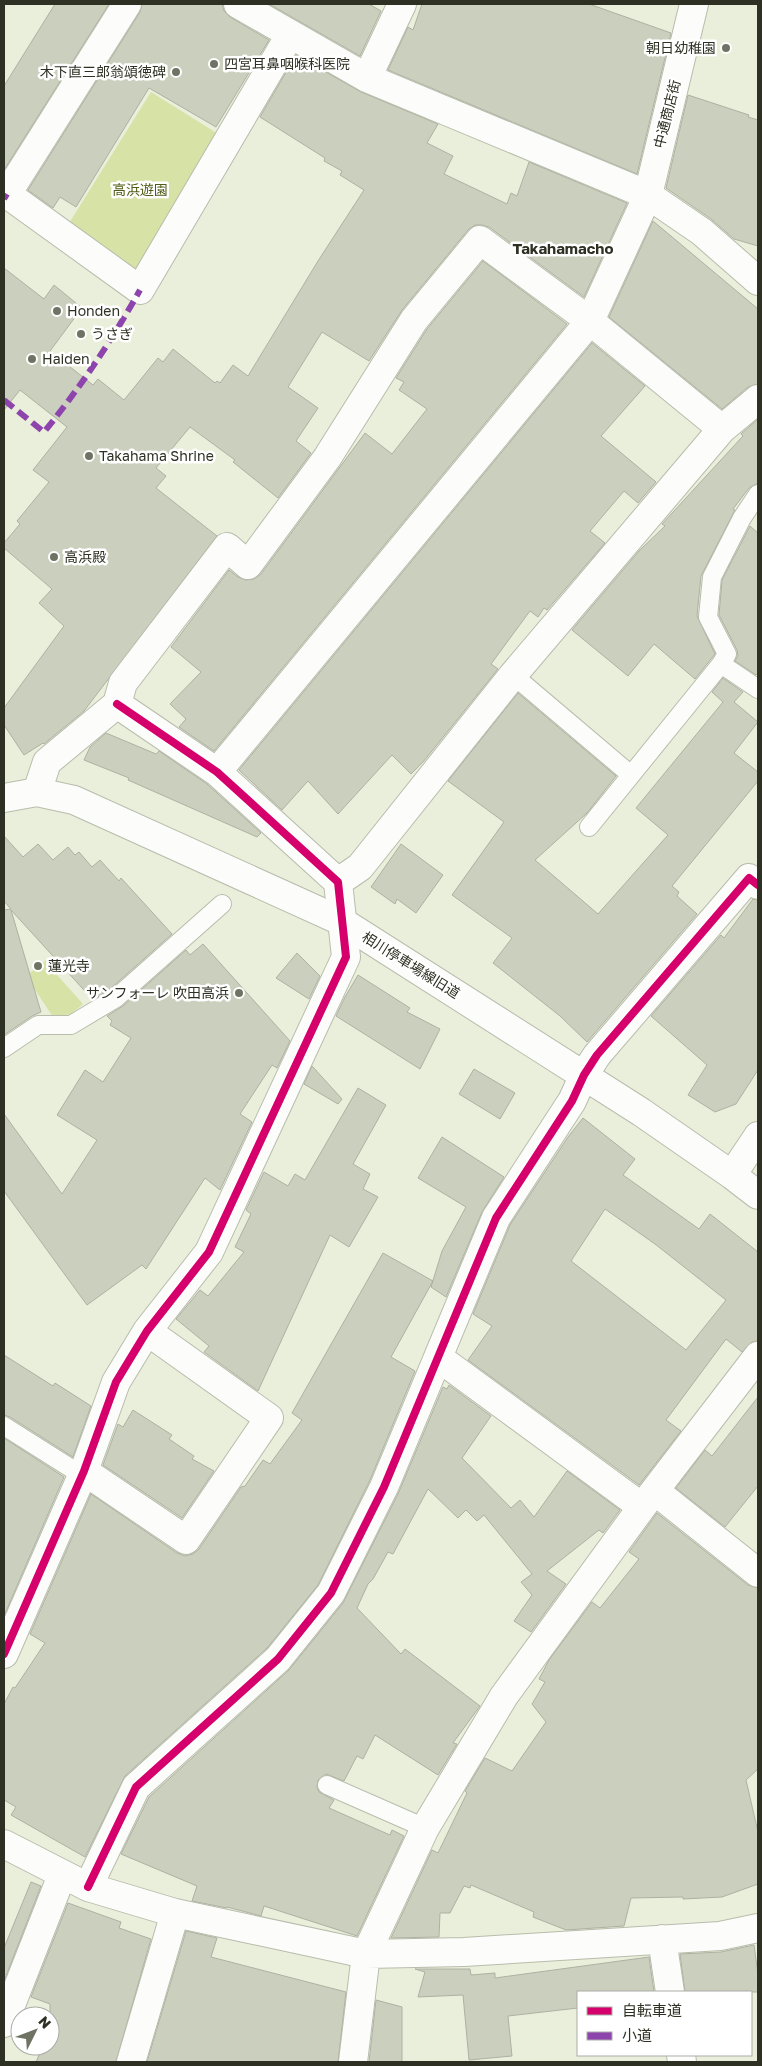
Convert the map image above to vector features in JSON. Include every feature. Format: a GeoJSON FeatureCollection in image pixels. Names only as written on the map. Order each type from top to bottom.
{"type":"FeatureCollection","features":[{"type":"Feature","properties":{"kind":"street"},"geometry":{"type":"LineString","coordinates":[[127,4],[8,194],[140,290],[290,34]]}},
{"type":"Feature","properties":{"kind":"street"},"geometry":{"type":"LineString","coordinates":[[238,4],[367,78],[648,195],[702,232],[758,282]]}},
{"type":"Feature","properties":{"kind":"street"},"geometry":{"type":"LineString","coordinates":[[367,78],[402,4]]}},
{"type":"Feature","properties":{"kind":"street","name":"中通商店街"},"geometry":{"type":"LineString","coordinates":[[217,772],[590,321],[648,195],[694,4]]}},
{"type":"Feature","properties":{"kind":"street"},"geometry":{"type":"LineString","coordinates":[[38,792],[47,762],[117,704],[123,683],[227,547],[248,565],[327,458],[414,320],[480,240],[590,321],[722,429]]}},
{"type":"Feature","properties":{"kind":"street"},"geometry":{"type":"LineString","coordinates":[[338,882],[360,867],[513,675],[722,429],[758,398]]}},
{"type":"Feature","properties":{"kind":"street"},"geometry":{"type":"LineString","coordinates":[[5,1647],[84,1471],[116,1382],[147,1332],[209,1252],[346,957],[338,882],[217,772],[117,704]]}},
{"type":"Feature","properties":{"kind":"street","name":"相川停車場線旧道"},"geometry":{"type":"LineString","coordinates":[[4,798],[38,792],[74,800],[341,921],[584,1075],[732,1175],[758,1195]]}},
{"type":"Feature","properties":{"kind":"street"},"geometry":{"type":"LineString","coordinates":[[88,1887],[136,1787],[278,1659],[331,1594],[384,1486],[496,1218],[572,1101],[584,1075],[597,1055],[749,878],[758,885]]}},
{"type":"Feature","properties":{"kind":"street"},"geometry":{"type":"LineString","coordinates":[[732,1175],[758,1136]]}},
{"type":"Feature","properties":{"kind":"street"},"geometry":{"type":"LineString","coordinates":[[84,1471],[186,1540],[270,1418],[147,1332]]}},
{"type":"Feature","properties":{"kind":"street"},"geometry":{"type":"LineString","coordinates":[[353,2062],[366,1954],[425,1828],[504,1696],[649,1499],[758,1356]]}},
{"type":"Feature","properties":{"kind":"street"},"geometry":{"type":"LineString","coordinates":[[439,1358],[758,1573]]}},
{"type":"Feature","properties":{"kind":"street"},"geometry":{"type":"LineString","coordinates":[[4,1844],[88,1887],[175,1913],[366,1954],[464,1952],[662,1940],[720,1936],[758,1928]]}},
{"type":"Feature","properties":{"kind":"street"},"geometry":{"type":"LineString","coordinates":[[4,2023],[62,1875]]}},
{"type":"Feature","properties":{"kind":"street"},"geometry":{"type":"LineString","coordinates":[[131,2062],[175,1913]]}},
{"type":"Feature","properties":{"kind":"street"},"geometry":{"type":"LineString","coordinates":[[662,1940],[670,1991]]}},
{"type":"Feature","properties":{"kind":"lane"},"geometry":{"type":"LineString","coordinates":[[590,827],[721,664],[727,654],[708,617],[712,577],[742,518],[758,494]]}},
{"type":"Feature","properties":{"kind":"lane"},"geometry":{"type":"LineString","coordinates":[[721,664],[758,689]]}},
{"type":"Feature","properties":{"kind":"lane"},"geometry":{"type":"LineString","coordinates":[[513,675],[631,776]]}},
{"type":"Feature","properties":{"kind":"lane"},"geometry":{"type":"LineString","coordinates":[[4,1048],[38,1025],[70,1025],[116,998],[222,904]]}},
{"type":"Feature","properties":{"kind":"lane"},"geometry":{"type":"LineString","coordinates":[[4,1426],[72,1469],[84,1471]]}},
{"type":"Feature","properties":{"kind":"lane"},"geometry":{"type":"LineString","coordinates":[[327,1785],[425,1828]]}},
{"type":"Feature","properties":{"kind":"green space","name":"高浜遊園"},"geometry":{"type":"Polygon","coordinates":[[[151,92],[223,137],[138,273],[66,228],[151,92]]]}},
{"type":"Feature","properties":{"kind":"green space"},"geometry":{"type":"Polygon","coordinates":[[[63,947],[73,960],[57,975],[83,1004],[71,1014],[53,1017],[26,976],[63,947]]]}},
{"type":"Feature","properties":{"kind":"building"},"geometry":{"type":"Polygon","coordinates":[[[55,4],[109,4],[4,170],[4,86],[55,4]]]}},
{"type":"Feature","properties":{"kind":"building"},"geometry":{"type":"Polygon","coordinates":[[[142,4],[222,4],[224,11],[230,17],[269,40],[216,127],[149,88],[76,207],[60,197],[53,208],[28,190],[140,12],[142,4]]]}},
{"type":"Feature","properties":{"kind":"building"},"geometry":{"type":"Polygon","coordinates":[[[269,4],[369,4],[381,11],[360,56],[269,4]]]}},
{"type":"Feature","properties":{"kind":"building"},"geometry":{"type":"Polygon","coordinates":[[[422,4],[589,4],[671,33],[637,174],[388,70],[408,27],[413,30],[422,4]]]}},
{"type":"Feature","properties":{"kind":"building"},"geometry":{"type":"Polygon","coordinates":[[[296,55],[361,92],[438,124],[427,143],[453,156],[444,174],[507,204],[511,193],[517,196],[529,162],[627,203],[584,297],[489,227],[475,225],[468,230],[402,310],[369,361],[322,332],[288,387],[318,408],[296,441],[311,453],[278,498],[233,462],[235,460],[190,427],[156,468],[166,476],[156,488],[217,536],[84,711],[44,744],[24,755],[4,725],[4,708],[64,626],[39,603],[52,589],[4,548],[4,543],[20,524],[17,521],[49,482],[33,470],[67,427],[20,390],[4,410],[4,268],[44,299],[54,285],[82,308],[50,351],[93,385],[98,379],[124,400],[158,358],[163,362],[173,349],[215,383],[217,381],[220,383],[233,365],[248,376],[364,190],[340,175],[342,171],[324,161],[325,158],[260,117],[296,55]]]}},
{"type":"Feature","properties":{"kind":"building"},"geometry":{"type":"Polygon","coordinates":[[[688,95],[749,115],[748,117],[758,120],[758,246],[734,239],[711,219],[666,188],[688,95]]]}},
{"type":"Feature","properties":{"kind":"building"},"geometry":{"type":"Polygon","coordinates":[[[653,221],[758,309],[758,384],[748,387],[722,409],[609,317],[653,221]]]}},
{"type":"Feature","properties":{"kind":"building"},"geometry":{"type":"Polygon","coordinates":[[[483,261],[567,324],[214,751],[179,727],[186,719],[170,704],[201,672],[171,647],[229,570],[246,580],[254,579],[261,574],[365,433],[392,454],[427,409],[399,390],[404,382],[396,378],[427,329],[483,261]]]}},
{"type":"Feature","properties":{"kind":"building"},"geometry":{"type":"Polygon","coordinates":[[[592,343],[645,386],[601,436],[656,482],[638,503],[624,491],[590,531],[605,543],[547,610],[544,608],[538,617],[530,611],[491,664],[498,669],[423,762],[411,774],[392,755],[338,814],[308,781],[282,810],[239,770],[592,343]]]}},
{"type":"Feature","properties":{"kind":"building"},"geometry":{"type":"Polygon","coordinates":[[[758,419],[758,483],[749,488],[733,509],[735,510],[701,576],[697,616],[715,654],[695,679],[654,644],[628,676],[572,630],[639,551],[665,526],[662,524],[743,436],[741,434],[758,419]]]}},
{"type":"Feature","properties":{"kind":"building"},"geometry":{"type":"Polygon","coordinates":[[[750,526],[758,533],[758,673],[756,675],[735,661],[738,655],[737,650],[719,615],[722,580],[750,526]]]}},
{"type":"Feature","properties":{"kind":"building"},"geometry":{"type":"Polygon","coordinates":[[[723,678],[743,692],[734,702],[758,722],[734,753],[758,772],[758,781],[672,886],[679,892],[677,896],[697,914],[587,1042],[560,1016],[493,963],[512,938],[452,895],[504,822],[448,781],[518,693],[616,776],[587,813],[535,860],[598,914],[668,835],[636,808],[723,702],[712,692],[723,678]]]}},
{"type":"Feature","properties":{"kind":"building"},"geometry":{"type":"Polygon","coordinates":[[[106,733],[156,754],[159,751],[207,784],[261,833],[257,837],[128,780],[129,778],[84,760],[90,747],[106,733]]]}},
{"type":"Feature","properties":{"kind":"building"},"geometry":{"type":"Polygon","coordinates":[[[4,836],[23,857],[38,844],[53,860],[68,847],[75,855],[79,852],[92,867],[100,860],[119,881],[121,878],[172,934],[110,989],[93,1000],[11,910],[41,1012],[4,1035],[4,910],[11,909],[4,901],[4,836]]]}},
{"type":"Feature","properties":{"kind":"building"},"geometry":{"type":"Polygon","coordinates":[[[401,844],[443,875],[416,913],[397,899],[395,904],[371,887],[401,844]]]}},
{"type":"Feature","properties":{"kind":"building"},"geometry":{"type":"Polygon","coordinates":[[[753,899],[758,900],[758,1070],[736,1104],[715,1112],[688,1095],[707,1065],[651,1016],[721,935],[724,938],[753,899]]]}},
{"type":"Feature","properties":{"kind":"building"},"geometry":{"type":"Polygon","coordinates":[[[203,944],[290,1041],[277,1068],[272,1065],[240,1114],[252,1122],[220,1190],[205,1178],[146,1269],[142,1265],[87,1305],[4,1191],[4,1114],[62,1194],[97,1140],[57,1115],[85,1070],[103,1082],[131,1038],[110,1025],[112,1021],[107,1016],[123,1006],[186,950],[190,955],[203,944]]]}},
{"type":"Feature","properties":{"kind":"building"},"geometry":{"type":"Polygon","coordinates":[[[297,953],[320,976],[309,999],[276,978],[297,953]]]}},
{"type":"Feature","properties":{"kind":"building"},"geometry":{"type":"Polygon","coordinates":[[[358,975],[410,1008],[407,1012],[440,1029],[420,1069],[336,1016],[358,975]]]}},
{"type":"Feature","properties":{"kind":"building"},"geometry":{"type":"Polygon","coordinates":[[[312,1066],[342,1099],[338,1104],[304,1084],[312,1066]]]}},
{"type":"Feature","properties":{"kind":"building"},"geometry":{"type":"Polygon","coordinates":[[[474,1069],[515,1093],[500,1119],[459,1094],[474,1069]]]}},
{"type":"Feature","properties":{"kind":"building"},"geometry":{"type":"Polygon","coordinates":[[[358,1088],[386,1105],[353,1164],[370,1174],[363,1189],[378,1197],[349,1247],[330,1235],[258,1391],[204,1352],[209,1346],[176,1319],[200,1290],[208,1296],[244,1252],[235,1247],[251,1214],[246,1210],[264,1172],[288,1186],[295,1174],[305,1180],[358,1088]]]}},
{"type":"Feature","properties":{"kind":"building"},"geometry":{"type":"Polygon","coordinates":[[[583,1118],[635,1159],[623,1175],[699,1229],[710,1214],[758,1252],[758,1341],[752,1342],[742,1352],[726,1339],[666,1420],[681,1431],[639,1485],[468,1360],[492,1326],[473,1314],[510,1225],[568,1137],[583,1118]],[[605,1209],[571,1261],[686,1350],[726,1300],[655,1244],[605,1209]]]}},
{"type":"Feature","properties":{"kind":"building"},"geometry":{"type":"Polygon","coordinates":[[[442,1137],[504,1177],[482,1212],[446,1297],[431,1287],[442,1251],[466,1207],[418,1178],[442,1137]]]}},
{"type":"Feature","properties":{"kind":"building"},"geometry":{"type":"Polygon","coordinates":[[[383,1253],[433,1281],[391,1357],[415,1371],[370,1480],[318,1585],[267,1648],[125,1776],[85,1857],[11,1815],[16,1807],[4,1800],[4,1704],[13,1687],[15,1688],[45,1643],[30,1634],[91,1494],[177,1553],[185,1556],[193,1554],[199,1549],[241,1487],[245,1486],[263,1460],[270,1464],[302,1420],[292,1413],[383,1253]]]}},
{"type":"Feature","properties":{"kind":"building"},"geometry":{"type":"Polygon","coordinates":[[[4,1355],[53,1386],[55,1383],[91,1406],[73,1457],[4,1415],[4,1355]]]}},
{"type":"Feature","properties":{"kind":"building"},"geometry":{"type":"Polygon","coordinates":[[[449,1385],[491,1416],[462,1458],[511,1508],[520,1500],[534,1517],[567,1471],[620,1510],[603,1533],[599,1530],[547,1571],[566,1584],[531,1632],[514,1621],[532,1595],[521,1582],[532,1574],[484,1515],[477,1521],[466,1510],[458,1518],[428,1489],[393,1554],[388,1552],[373,1579],[368,1584],[357,1608],[401,1654],[405,1649],[480,1706],[453,1743],[457,1744],[438,1775],[375,1735],[363,1759],[357,1756],[344,1781],[326,1774],[318,1780],[317,1787],[319,1792],[334,1800],[329,1808],[390,1835],[392,1830],[404,1836],[357,1936],[264,1906],[261,1916],[227,1907],[192,1901],[197,1886],[121,1854],[149,1797],[289,1670],[343,1603],[398,1494],[443,1387],[447,1389],[449,1385]]]}},
{"type":"Feature","properties":{"kind":"building"},"geometry":{"type":"Polygon","coordinates":[[[758,1397],[758,1486],[725,1527],[676,1488],[705,1450],[712,1456],[758,1397]]]}},
{"type":"Feature","properties":{"kind":"building"},"geometry":{"type":"Polygon","coordinates":[[[133,1410],[172,1435],[169,1439],[194,1456],[192,1459],[214,1471],[182,1518],[103,1465],[118,1424],[123,1427],[133,1410]]]}},
{"type":"Feature","properties":{"kind":"building"},"geometry":{"type":"Polygon","coordinates":[[[4,1438],[64,1477],[4,1616],[4,1438]]]}},
{"type":"Feature","properties":{"kind":"building"},"geometry":{"type":"Polygon","coordinates":[[[657,1513],[748,1585],[758,1588],[758,1769],[746,1780],[758,1832],[758,1884],[722,1897],[683,1899],[683,1897],[631,1898],[624,1926],[566,1930],[533,1917],[534,1912],[471,1885],[470,1888],[464,1886],[450,1913],[440,1913],[439,1937],[391,1938],[432,1850],[438,1853],[467,1793],[465,1791],[485,1758],[512,1771],[546,1722],[532,1704],[545,1682],[539,1679],[549,1660],[592,1602],[600,1608],[639,1559],[629,1552],[657,1513]]]}},
{"type":"Feature","properties":{"kind":"building"},"geometry":{"type":"Polygon","coordinates":[[[31,1882],[41,1886],[4,1981],[4,1948],[31,1882]]]}},
{"type":"Feature","properties":{"kind":"building"},"geometry":{"type":"Polygon","coordinates":[[[68,1903],[121,1922],[119,1928],[151,1939],[116,2062],[36,2062],[39,2056],[60,2056],[60,2006],[50,2006],[50,2004],[31,1997],[68,1903]]]}},
{"type":"Feature","properties":{"kind":"building"},"geometry":{"type":"Polygon","coordinates":[[[186,1931],[217,1938],[211,1957],[346,1992],[338,2062],[147,2062],[186,1931]]]}},
{"type":"Feature","properties":{"kind":"building"},"geometry":{"type":"Polygon","coordinates":[[[754,1945],[758,1974],[758,1992],[685,1991],[680,1954],[721,1952],[754,1945]]]}},
{"type":"Feature","properties":{"kind":"building"},"geometry":{"type":"Polygon","coordinates":[[[649,1957],[654,1991],[577,1991],[577,2008],[508,2016],[512,2056],[469,2060],[463,1995],[418,1997],[425,1972],[415,1969],[470,1969],[471,1975],[495,1973],[495,1978],[649,1957]]]}},
{"type":"Feature","properties":{"kind":"building"},"geometry":{"type":"Polygon","coordinates":[[[376,2000],[402,2007],[402,2062],[369,2062],[376,2000]]]}},
{"type":"Feature","properties":{"kind":"marked path"},"geometry":{"type":"LineString","coordinates":[[4,199],[7,194]]}},
{"type":"Feature","properties":{"kind":"marked path"},"geometry":{"type":"LineString","coordinates":[[4,400],[44,432],[95,363],[140,290]]}},
{"type":"Feature","properties":{"kind":"cycle path"},"geometry":{"type":"LineString","coordinates":[[4,1654],[84,1471],[116,1382],[147,1331],[209,1252],[346,957],[338,882],[217,772],[117,704]]}},
{"type":"Feature","properties":{"kind":"cycle path"},"geometry":{"type":"LineString","coordinates":[[88,1887],[136,1787],[278,1659],[331,1593],[384,1487],[496,1218],[572,1101],[584,1075],[597,1055],[749,878],[758,885]]}},
{"type":"Feature","properties":{"kind":"place","name":"朝日幼稚園"},"geometry":{"type":"Point","coordinates":[726,48]}},
{"type":"Feature","properties":{"kind":"place","name":"四宮耳鼻咽喉科医院"},"geometry":{"type":"Point","coordinates":[214,64]}},
{"type":"Feature","properties":{"kind":"place","name":"木下直三郎翁頌徳碑"},"geometry":{"type":"Point","coordinates":[176,72]}},
{"type":"Feature","properties":{"kind":"place","name":"Honden"},"geometry":{"type":"Point","coordinates":[57,311]}},
{"type":"Feature","properties":{"kind":"place","name":"うさぎ"},"geometry":{"type":"Point","coordinates":[81,334]}},
{"type":"Feature","properties":{"kind":"place","name":"Haiden"},"geometry":{"type":"Point","coordinates":[32,359]}},
{"type":"Feature","properties":{"kind":"place","name":"Takahama Shrine"},"geometry":{"type":"Point","coordinates":[89,456]}},
{"type":"Feature","properties":{"kind":"place","name":"高浜殿"},"geometry":{"type":"Point","coordinates":[54,557]}},
{"type":"Feature","properties":{"kind":"place","name":"蓮光寺"},"geometry":{"type":"Point","coordinates":[38,966]}},
{"type":"Feature","properties":{"kind":"place","name":"サンフォーレ 吹田高浜"},"geometry":{"type":"Point","coordinates":[239,993]}},
{"type":"Feature","properties":{"kind":"district","name":"Takahamacho"},"geometry":{"type":"Point","coordinates":[563,249]}}]}
